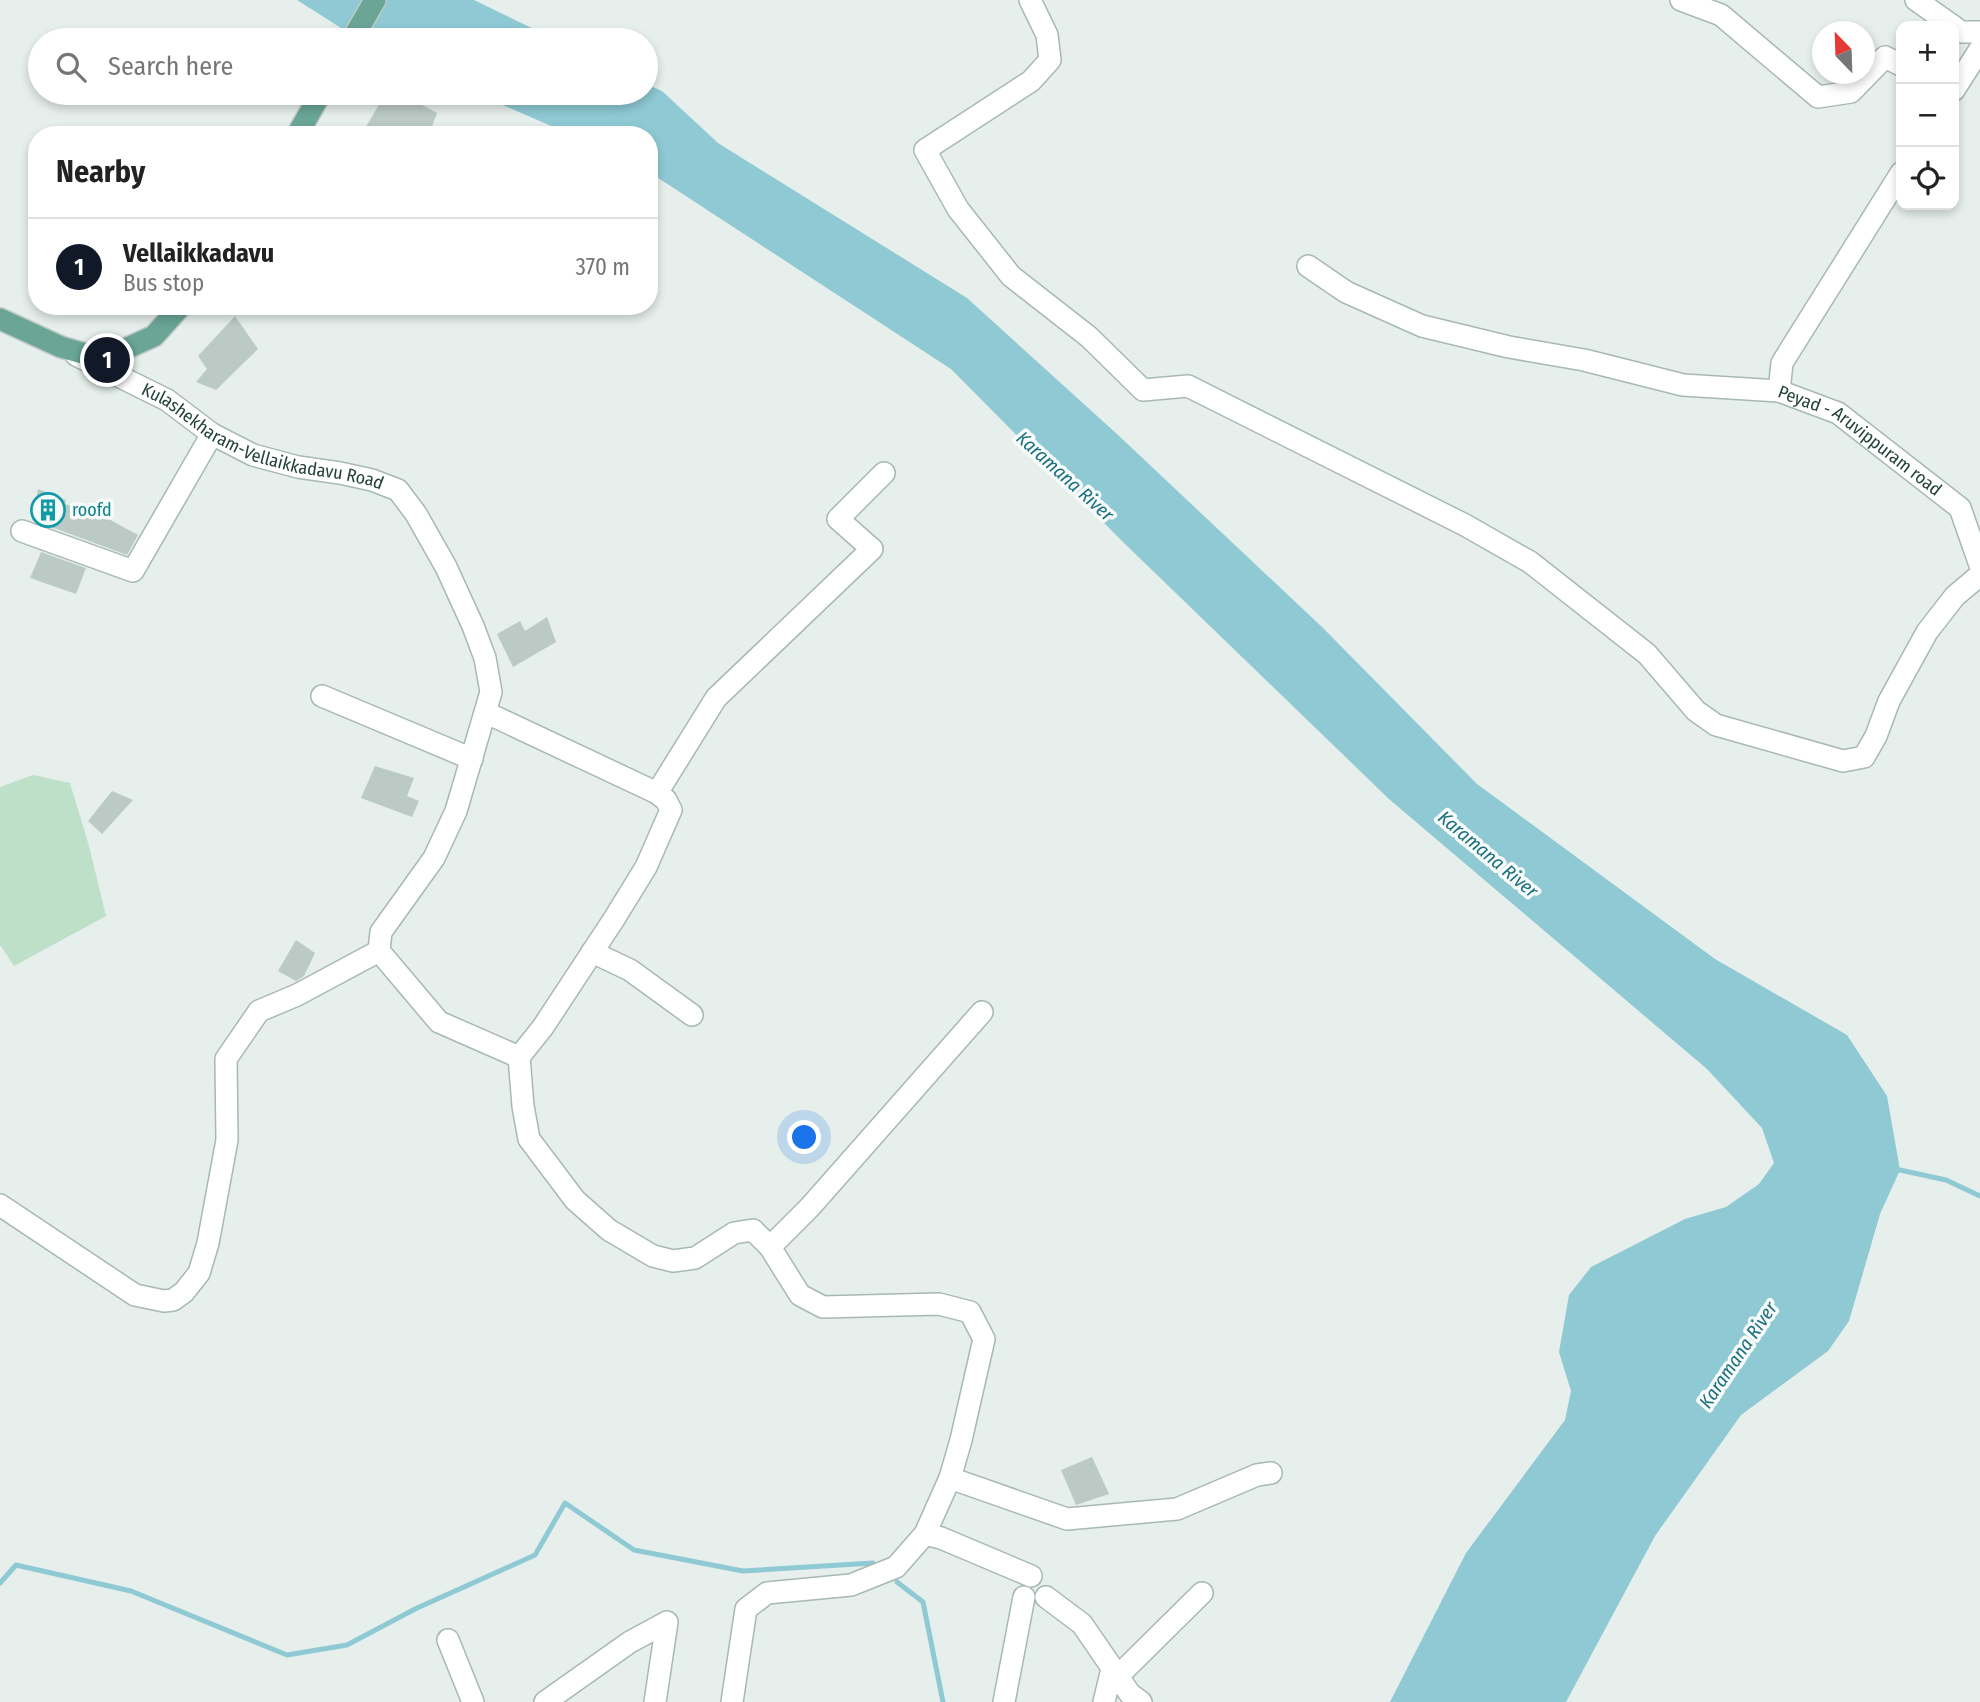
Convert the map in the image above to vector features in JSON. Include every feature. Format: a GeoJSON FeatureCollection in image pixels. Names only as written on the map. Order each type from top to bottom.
{"type":"FeatureCollection","features":[{"type":"Feature","properties":{"kind":"main road"},"geometry":{"type":"LineString","coordinates":[[359,28],[375,0]]}},
{"type":"Feature","properties":{"kind":"main road"},"geometry":{"type":"LineString","coordinates":[[302,126],[314,105]]}},
{"type":"Feature","properties":{"kind":"main road"},"geometry":{"type":"LineString","coordinates":[[0,319],[61,347],[96,357],[114,354],[154,336],[173,315]]}},
{"type":"Feature","properties":{"kind":"street"},"geometry":{"type":"LineString","coordinates":[[1030,0],[1047,34],[1050,60],[1031,80],[925,150],[957,209],[1011,276],[1089,337],[1143,390],[1188,386],[1465,525],[1530,562],[1637,645],[1696,711],[1716,725],[1843,761],[1864,757],[1876,736],[1889,701],[1927,632],[1955,596],[1980,575]]}},
{"type":"Feature","properties":{"kind":"street"},"geometry":{"type":"LineString","coordinates":[[1681,0],[1721,15],[1818,97],[1851,92],[1885,57],[1896,62]]}},
{"type":"Feature","properties":{"kind":"street"},"geometry":{"type":"LineString","coordinates":[[1916,0],[1945,21]]}},
{"type":"Feature","properties":{"kind":"street"},"geometry":{"type":"LineString","coordinates":[[1959,31],[1980,32]]}},
{"type":"Feature","properties":{"kind":"street"},"geometry":{"type":"LineString","coordinates":[[1958,84],[1980,49]]}},
{"type":"Feature","properties":{"kind":"street","name":"Peyad - Aruvippuram road"},"geometry":{"type":"LineString","coordinates":[[1896,181],[1782,363],[1779,391],[1838,413],[1960,509],[1980,565]]}},
{"type":"Feature","properties":{"kind":"street"},"geometry":{"type":"LineString","coordinates":[[1308,266],[1346,292],[1422,326],[1509,347],[1584,360],[1683,385],[1779,391]]}},
{"type":"Feature","properties":{"kind":"street","name":"Kulashekharam-Vellaikkadavu Road"},"geometry":{"type":"LineString","coordinates":[[61,347],[167,400],[212,433],[253,455],[298,467],[372,480],[398,490],[422,524],[473,626],[485,658],[491,692],[456,811],[434,858],[381,932],[379,951]]}},
{"type":"Feature","properties":{"kind":"street"},"geometry":{"type":"LineString","coordinates":[[22,531],[133,571],[212,433]]}},
{"type":"Feature","properties":{"kind":"street"},"geometry":{"type":"LineString","coordinates":[[657,793],[716,698],[872,549],[838,519],[884,473]]}},
{"type":"Feature","properties":{"kind":"street"},"geometry":{"type":"LineString","coordinates":[[321,696],[472,759]]}},
{"type":"Feature","properties":{"kind":"street"},"geometry":{"type":"LineString","coordinates":[[487,713],[657,793],[666,800],[671,810],[646,867],[543,1027],[520,1057],[523,1106],[529,1139],[575,1200],[609,1230],[653,1256],[673,1261],[695,1258],[734,1233],[753,1230],[770,1247],[800,1295],[823,1307],[939,1304],[970,1312],[984,1339],[950,1478],[925,1534],[896,1567],[851,1585],[767,1593],[746,1609],[732,1702]]}},
{"type":"Feature","properties":{"kind":"street"},"geometry":{"type":"LineString","coordinates":[[0,1205],[135,1294],[164,1301],[173,1300],[184,1292],[199,1273],[208,1243],[227,1140],[226,1059],[258,1011],[297,995],[379,951],[388,965],[439,1022],[520,1057]]}},
{"type":"Feature","properties":{"kind":"street"},"geometry":{"type":"LineString","coordinates":[[592,952],[630,970],[692,1015]]}},
{"type":"Feature","properties":{"kind":"street"},"geometry":{"type":"LineString","coordinates":[[770,1247],[810,1207],[982,1012]]}},
{"type":"Feature","properties":{"kind":"street"},"geometry":{"type":"LineString","coordinates":[[950,1478],[1067,1519],[1177,1509],[1257,1475],[1271,1473]]}},
{"type":"Feature","properties":{"kind":"street"},"geometry":{"type":"LineString","coordinates":[[925,1534],[1045,1580],[1048,1588],[1046,1597],[1035,1603],[1024,1597]]}},
{"type":"Feature","properties":{"kind":"street"},"geometry":{"type":"LineString","coordinates":[[1004,1702],[1024,1597],[1022,1585],[1031,1576]]}},
{"type":"Feature","properties":{"kind":"street"},"geometry":{"type":"LineString","coordinates":[[1104,1702],[1115,1672],[1202,1593]]}},
{"type":"Feature","properties":{"kind":"street"},"geometry":{"type":"LineString","coordinates":[[1046,1597],[1082,1623],[1130,1694],[1141,1702]]}},
{"type":"Feature","properties":{"kind":"street"},"geometry":{"type":"LineString","coordinates":[[545,1702],[630,1642],[667,1622],[655,1702]]}},
{"type":"Feature","properties":{"kind":"street"},"geometry":{"type":"LineString","coordinates":[[448,1640],[473,1702]]}},
{"type":"Feature","properties":{"kind":"green space"},"geometry":{"type":"Polygon","coordinates":[[[33,775],[70,783],[106,916],[14,966],[0,945],[0,787],[33,775]]]}},
{"type":"Feature","properties":{"kind":"water"},"geometry":{"type":"Polygon","coordinates":[[[297,0],[474,0],[531,28],[341,28],[297,0]]]}},
{"type":"Feature","properties":{"kind":"water","name":"Karamana River"},"geometry":{"type":"Polygon","coordinates":[[[658,89],[718,143],[967,298],[1118,435],[1323,628],[1477,784],[1715,959],[1847,1035],[1887,1096],[1900,1170],[1880,1214],[1849,1321],[1828,1351],[1741,1415],[1655,1536],[1566,1702],[1390,1702],[1466,1553],[1565,1420],[1571,1391],[1559,1352],[1569,1295],[1591,1267],[1685,1219],[1726,1207],[1759,1184],[1774,1163],[1762,1128],[1707,1069],[1389,799],[1122,541],[951,369],[658,178],[658,126],[551,126],[503,105],[658,105],[658,89]]]}},
{"type":"Feature","properties":{"kind":"building"},"geometry":{"type":"Polygon","coordinates":[[[379,105],[422,105],[437,113],[432,126],[366,126],[379,105]]]}},
{"type":"Feature","properties":{"kind":"building"},"geometry":{"type":"Polygon","coordinates":[[[235,316],[258,349],[216,390],[196,382],[207,369],[198,356],[235,316]]]}},
{"type":"Feature","properties":{"kind":"building"},"geometry":{"type":"Polygon","coordinates":[[[38,489],[66,500],[65,504],[105,517],[138,535],[127,555],[32,520],[38,489]]]}},
{"type":"Feature","properties":{"kind":"building"},"geometry":{"type":"Polygon","coordinates":[[[41,552],[86,568],[76,594],[30,578],[41,552]]]}},
{"type":"Feature","properties":{"kind":"building"},"geometry":{"type":"Polygon","coordinates":[[[547,617],[556,642],[513,667],[497,634],[520,621],[525,631],[547,617]]]}},
{"type":"Feature","properties":{"kind":"building"},"geometry":{"type":"Polygon","coordinates":[[[375,766],[414,778],[407,796],[419,801],[412,817],[361,798],[375,766]]]}},
{"type":"Feature","properties":{"kind":"building"},"geometry":{"type":"Polygon","coordinates":[[[112,791],[133,800],[102,834],[88,821],[112,791]]]}},
{"type":"Feature","properties":{"kind":"building"},"geometry":{"type":"Polygon","coordinates":[[[296,940],[315,953],[304,976],[296,981],[278,971],[296,940]]]}},
{"type":"Feature","properties":{"kind":"building"},"geometry":{"type":"Polygon","coordinates":[[[1092,1457],[1109,1494],[1076,1505],[1061,1470],[1092,1457]]]}},
{"type":"Feature","properties":{"kind":"waterway"},"geometry":{"type":"LineString","coordinates":[[1900,1170],[1946,1180],[1980,1196]]}},
{"type":"Feature","properties":{"kind":"waterway"},"geometry":{"type":"LineString","coordinates":[[0,1583],[16,1565],[131,1591],[287,1655],[347,1645],[415,1609],[535,1555],[565,1503],[634,1550],[743,1571],[873,1563]]}},
{"type":"Feature","properties":{"kind":"waterway"},"geometry":{"type":"LineString","coordinates":[[897,1582],[923,1602],[943,1702]]}},
{"type":"Feature","properties":{"kind":"place","name":"Vellaikkadavu"},"geometry":{"type":"Point","coordinates":[107,360]}},
{"type":"Feature","properties":{"kind":"place","name":"roofd"},"geometry":{"type":"Point","coordinates":[48,510]}}]}
